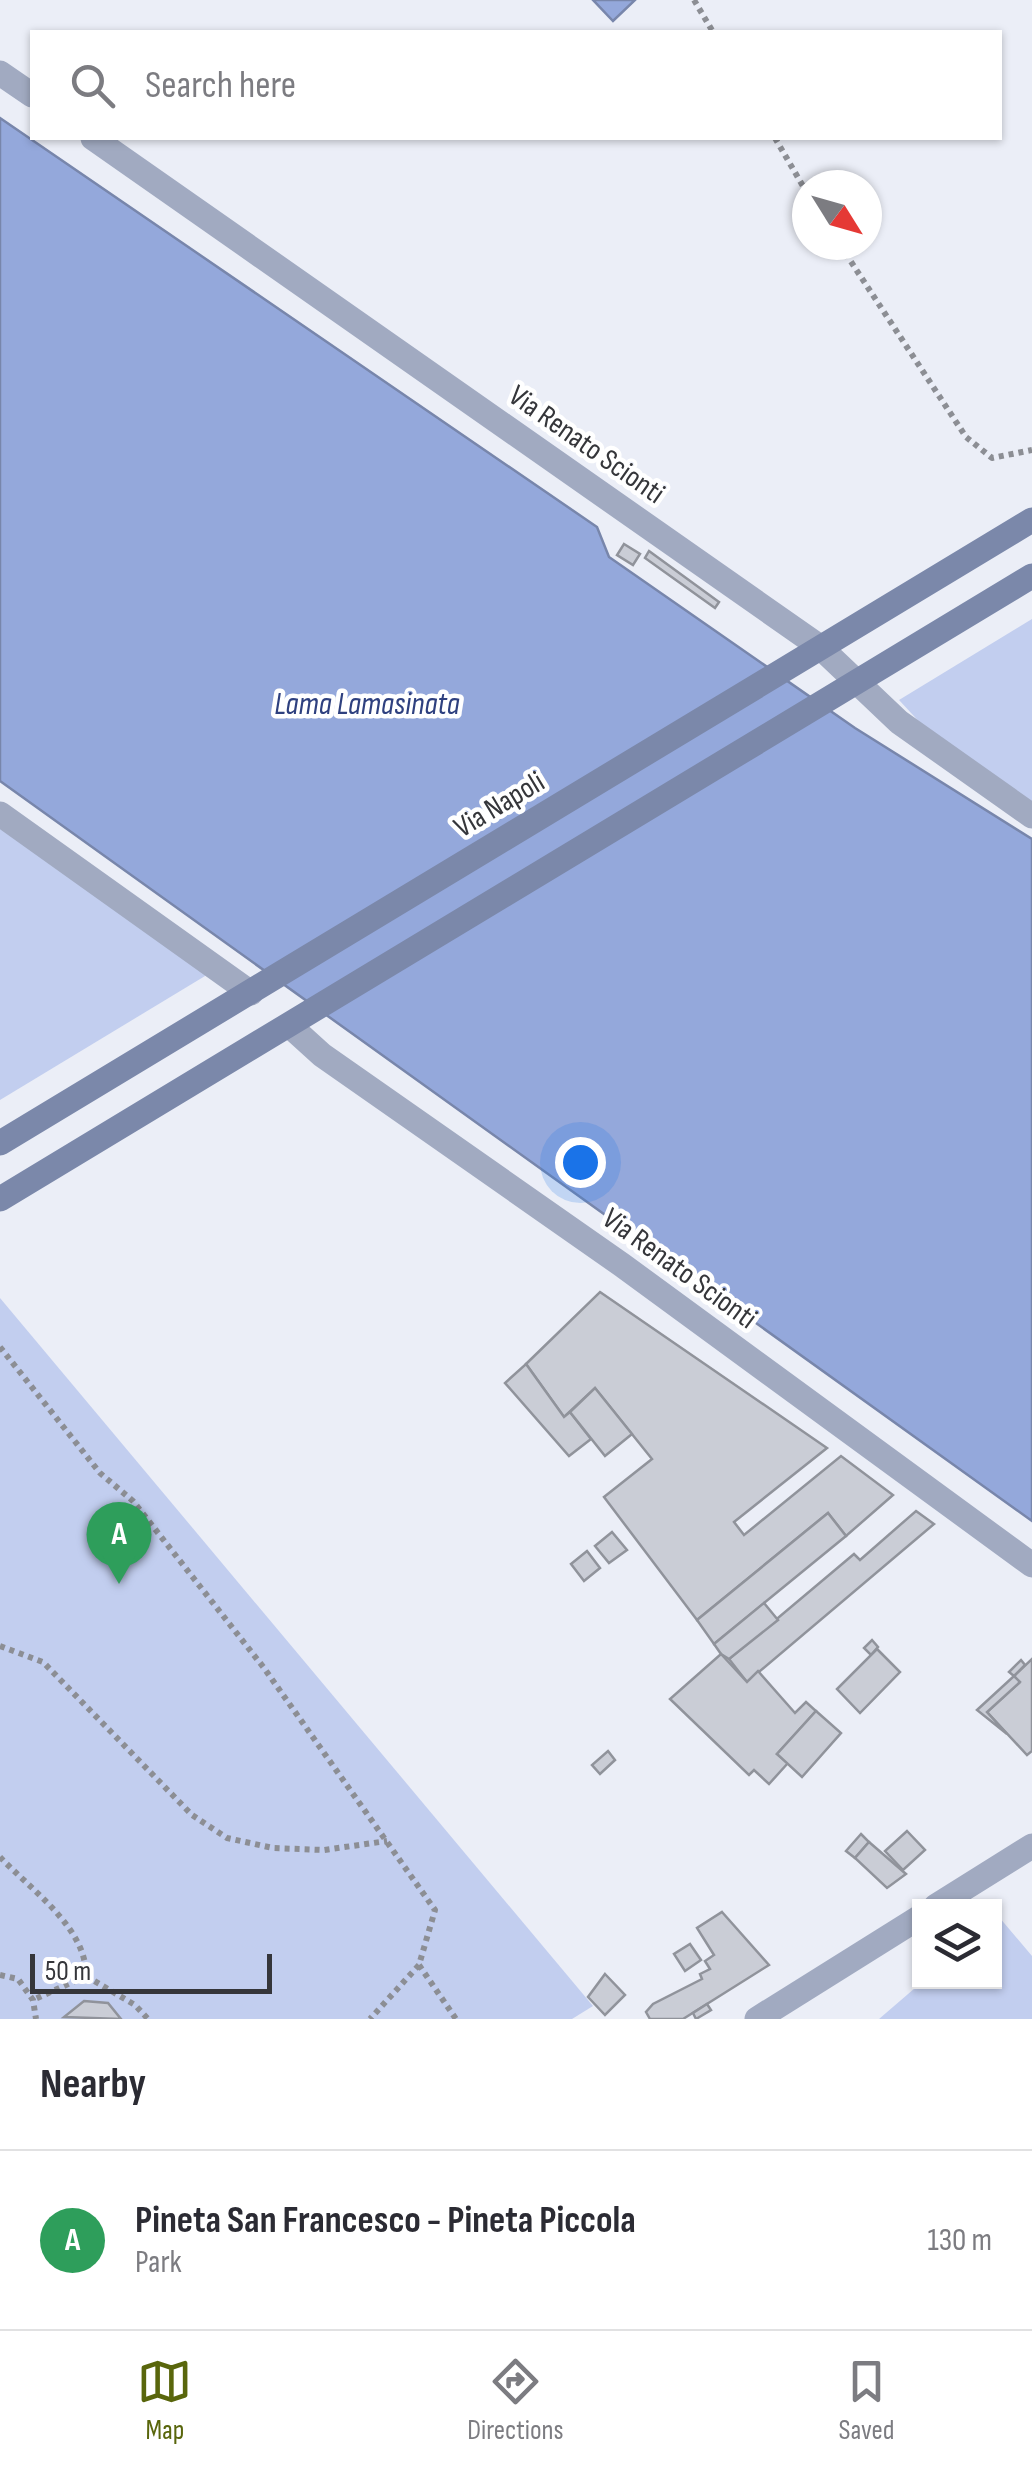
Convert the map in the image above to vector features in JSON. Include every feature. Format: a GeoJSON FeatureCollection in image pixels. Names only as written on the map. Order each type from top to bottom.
{"type":"FeatureCollection","features":[{"type":"Feature","properties":{"kind":"main road","name":"Via Napoli"},"geometry":{"type":"LineString","coordinates":[[0,1143],[1032,520]]}},
{"type":"Feature","properties":{"kind":"main road"},"geometry":{"type":"LineString","coordinates":[[0,1199],[1032,576]]}},
{"type":"Feature","properties":{"kind":"street"},"geometry":{"type":"LineString","coordinates":[[0,72],[30,94]]}},
{"type":"Feature","properties":{"kind":"street","name":"Via Renato Scionti"},"geometry":{"type":"LineString","coordinates":[[96,140],[820,647],[848,687],[1032,816]]}},
{"type":"Feature","properties":{"kind":"street"},"geometry":{"type":"LineString","coordinates":[[0,814],[251,993]]}},
{"type":"Feature","properties":{"kind":"street","name":"Via Renato Scionti"},"geometry":{"type":"LineString","coordinates":[[290,1026],[322,1055],[622,1265],[1032,1565]]}},
{"type":"Feature","properties":{"kind":"street"},"geometry":{"type":"LineString","coordinates":[[947,1899],[1032,1846]]}},
{"type":"Feature","properties":{"kind":"street"},"geometry":{"type":"LineString","coordinates":[[757,2019],[912,1922]]}},
{"type":"Feature","properties":{"kind":"path"},"geometry":{"type":"LineString","coordinates":[[694,0],[712,30]]}},
{"type":"Feature","properties":{"kind":"path"},"geometry":{"type":"LineString","coordinates":[[776,140],[794,170]]}},
{"type":"Feature","properties":{"kind":"path"},"geometry":{"type":"LineString","coordinates":[[850,260],[966,437],[992,458],[1032,450]]}},
{"type":"Feature","properties":{"kind":"path"},"geometry":{"type":"LineString","coordinates":[[0,1346],[100,1473],[133,1501],[264,1668],[436,1910],[419,1965],[370,2019]]}},
{"type":"Feature","properties":{"kind":"path"},"geometry":{"type":"LineString","coordinates":[[0,1646],[43,1662],[192,1815],[227,1838],[273,1848],[324,1850],[386,1840]]}},
{"type":"Feature","properties":{"kind":"path"},"geometry":{"type":"LineString","coordinates":[[0,1857],[73,1933],[86,1960],[86,1976]]}},
{"type":"Feature","properties":{"kind":"path"},"geometry":{"type":"LineString","coordinates":[[419,1965],[456,2019]]}},
{"type":"Feature","properties":{"kind":"path"},"geometry":{"type":"LineString","coordinates":[[0,1975],[18,1978],[33,2000],[36,2019]]}},
{"type":"Feature","properties":{"kind":"path"},"geometry":{"type":"LineString","coordinates":[[33,2000],[86,1976]]}},
{"type":"Feature","properties":{"kind":"path"},"geometry":{"type":"LineString","coordinates":[[86,1976],[135,2005],[148,2019]]}},
{"type":"Feature","properties":{"kind":"shaded area"},"geometry":{"type":"Polygon","coordinates":[[[1032,619],[1032,804],[925,728],[899,700],[1032,619]]]}},
{"type":"Feature","properties":{"kind":"shaded area"},"geometry":{"type":"Polygon","coordinates":[[[0,827],[210,973],[0,1100],[0,827]]]}},
{"type":"Feature","properties":{"kind":"shaded area"},"geometry":{"type":"Polygon","coordinates":[[[0,1298],[593,2006],[572,2019],[0,2019],[0,1298]]]}},
{"type":"Feature","properties":{"kind":"shaded area"},"geometry":{"type":"Polygon","coordinates":[[[1002,1921],[1032,1956],[1032,2019],[879,2019],[914,1989],[1002,1989],[1002,1921]]]}},
{"type":"Feature","properties":{"kind":"water"},"geometry":{"type":"Polygon","coordinates":[[[593,0],[635,0],[613,21],[593,0]]]}},
{"type":"Feature","properties":{"kind":"water","name":"Lama Lamasinata"},"geometry":{"type":"Polygon","coordinates":[[[0,118],[597,527],[609,557],[855,728],[1032,839],[1032,1521],[0,781],[0,118]]]}},
{"type":"Feature","properties":{"kind":"building"},"geometry":{"type":"Polygon","coordinates":[[[624,544],[640,554],[633,565],[617,555],[624,544]]]}},
{"type":"Feature","properties":{"kind":"building"},"geometry":{"type":"Polygon","coordinates":[[[649,551],[719,602],[715,608],[645,558],[649,551]]]}},
{"type":"Feature","properties":{"kind":"building"},"geometry":{"type":"Polygon","coordinates":[[[600,1292],[827,1448],[734,1522],[744,1535],[841,1456],[893,1495],[846,1536],[828,1513],[697,1620],[604,1497],[652,1459],[595,1388],[564,1417],[526,1364],[600,1292]]]}},
{"type":"Feature","properties":{"kind":"building"},"geometry":{"type":"Polygon","coordinates":[[[526,1364],[564,1417],[570,1412],[591,1439],[569,1456],[505,1383],[526,1364]]]}},
{"type":"Feature","properties":{"kind":"building"},"geometry":{"type":"Polygon","coordinates":[[[595,1388],[632,1434],[605,1456],[570,1412],[595,1388]]]}},
{"type":"Feature","properties":{"kind":"building"},"geometry":{"type":"Polygon","coordinates":[[[916,1511],[934,1524],[747,1682],[729,1659],[854,1554],[860,1560],[916,1511]]]}},
{"type":"Feature","properties":{"kind":"building"},"geometry":{"type":"Polygon","coordinates":[[[828,1513],[846,1536],[714,1644],[697,1620],[828,1513]]]}},
{"type":"Feature","properties":{"kind":"building"},"geometry":{"type":"Polygon","coordinates":[[[612,1532],[627,1550],[609,1563],[595,1546],[612,1532]]]}},
{"type":"Feature","properties":{"kind":"building"},"geometry":{"type":"Polygon","coordinates":[[[587,1551],[600,1568],[584,1581],[571,1564],[587,1551]]]}},
{"type":"Feature","properties":{"kind":"building"},"geometry":{"type":"Polygon","coordinates":[[[764,1603],[778,1620],[729,1659],[721,1654],[714,1644],[764,1603]]]}},
{"type":"Feature","properties":{"kind":"building"},"geometry":{"type":"Polygon","coordinates":[[[872,1640],[878,1647],[871,1655],[864,1648],[872,1640]]]}},
{"type":"Feature","properties":{"kind":"building"},"geometry":{"type":"Polygon","coordinates":[[[877,1649],[900,1672],[860,1713],[837,1689],[877,1649]]]}},
{"type":"Feature","properties":{"kind":"building"},"geometry":{"type":"Polygon","coordinates":[[[721,1654],[747,1682],[758,1671],[795,1713],[806,1702],[816,1711],[777,1754],[788,1763],[769,1784],[754,1770],[749,1775],[670,1699],[721,1654]]]}},
{"type":"Feature","properties":{"kind":"building"},"geometry":{"type":"Polygon","coordinates":[[[1032,1659],[1032,1751],[1027,1755],[987,1712],[1019,1683],[1014,1676],[1032,1659]]]}},
{"type":"Feature","properties":{"kind":"building"},"geometry":{"type":"Polygon","coordinates":[[[1021,1660],[1025,1665],[1014,1676],[1009,1672],[1021,1660]]]}},
{"type":"Feature","properties":{"kind":"building"},"geometry":{"type":"Polygon","coordinates":[[[1014,1676],[1020,1682],[987,1712],[1007,1734],[977,1710],[1014,1676]]]}},
{"type":"Feature","properties":{"kind":"building"},"geometry":{"type":"Polygon","coordinates":[[[816,1711],[841,1733],[802,1777],[777,1754],[816,1711]]]}},
{"type":"Feature","properties":{"kind":"building"},"geometry":{"type":"Polygon","coordinates":[[[608,1751],[615,1760],[600,1774],[592,1765],[608,1751]]]}},
{"type":"Feature","properties":{"kind":"building"},"geometry":{"type":"Polygon","coordinates":[[[907,1831],[925,1850],[903,1870],[885,1851],[907,1831]]]}},
{"type":"Feature","properties":{"kind":"building"},"geometry":{"type":"Polygon","coordinates":[[[861,1834],[869,1842],[855,1858],[846,1851],[861,1834]]]}},
{"type":"Feature","properties":{"kind":"building"},"geometry":{"type":"Polygon","coordinates":[[[869,1842],[906,1874],[887,1888],[855,1858],[869,1842]]]}},
{"type":"Feature","properties":{"kind":"building"},"geometry":{"type":"Polygon","coordinates":[[[722,1912],[769,1965],[683,2019],[650,2019],[646,2012],[653,2004],[702,1979],[700,1974],[710,1969],[705,1961],[714,1955],[697,1928],[722,1912]]]}},
{"type":"Feature","properties":{"kind":"building"},"geometry":{"type":"Polygon","coordinates":[[[690,1944],[701,1960],[685,1971],[674,1954],[690,1944]]]}},
{"type":"Feature","properties":{"kind":"building"},"geometry":{"type":"Polygon","coordinates":[[[605,1974],[625,1995],[605,2015],[588,1997],[605,1974]]]}},
{"type":"Feature","properties":{"kind":"building"},"geometry":{"type":"Polygon","coordinates":[[[84,2001],[108,2003],[121,2019],[64,2017],[84,2001]]]}},
{"type":"Feature","properties":{"kind":"building"},"geometry":{"type":"Polygon","coordinates":[[[707,2004],[711,2010],[696,2019],[693,2013],[707,2004]]]}},
{"type":"Feature","properties":{"kind":"place","name":"Pineta San Francesco - Pineta Piccola"},"geometry":{"type":"Point","coordinates":[119,1584]}}]}
